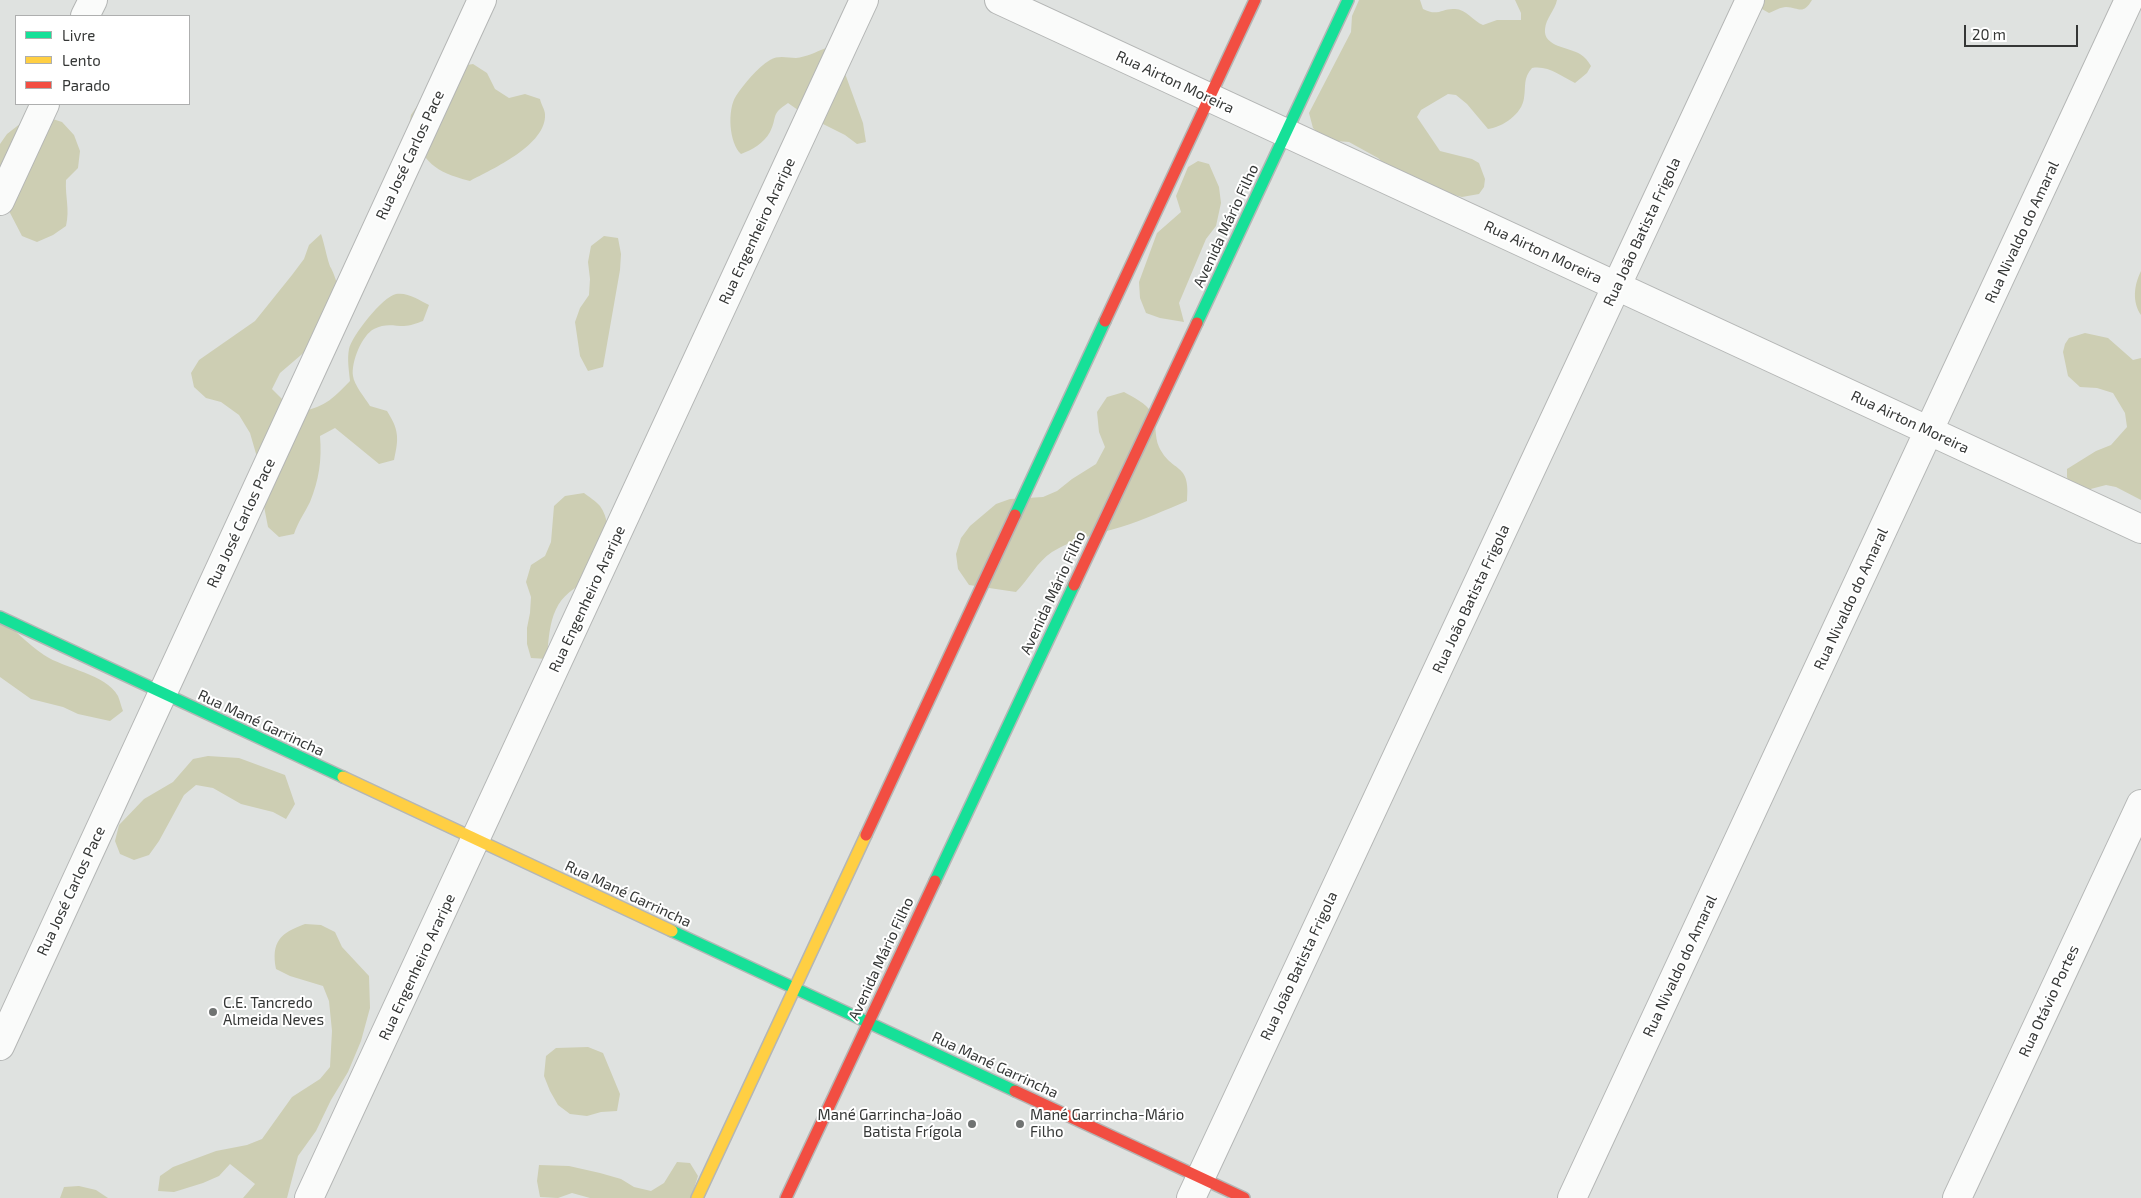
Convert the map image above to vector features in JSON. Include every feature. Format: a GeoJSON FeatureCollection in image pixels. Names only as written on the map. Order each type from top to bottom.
{"type":"FeatureCollection","features":[{"type":"Feature","properties":{"kind":"main road"},"geometry":{"type":"LineString","coordinates":[[697,1198],[1255,0]]}},
{"type":"Feature","properties":{"kind":"main road","name":"Avenida Mário Filho"},"geometry":{"type":"LineString","coordinates":[[786,1198],[1348,0]]}},
{"type":"Feature","properties":{"kind":"main road","name":"Rua Mané Garrincha"},"geometry":{"type":"LineString","coordinates":[[0,617],[868,1022],[1196,1188],[1244,1198]]}},
{"type":"Feature","properties":{"kind":"street"},"geometry":{"type":"LineString","coordinates":[[86,15],[93,0]]}},
{"type":"Feature","properties":{"kind":"street","name":"Rua José Carlos Pace"},"geometry":{"type":"LineString","coordinates":[[0,1046],[482,0]]}},
{"type":"Feature","properties":{"kind":"street","name":"Rua Engenheiro Araripe"},"geometry":{"type":"LineString","coordinates":[[310,1198],[864,0]]}},
{"type":"Feature","properties":{"kind":"street","name":"Rua Airton Moreira"},"geometry":{"type":"LineString","coordinates":[[999,0],[2141,529]]}},
{"type":"Feature","properties":{"kind":"street","name":"Rua João Batista Frigola"},"geometry":{"type":"LineString","coordinates":[[1196,1188],[1750,0]]}},
{"type":"Feature","properties":{"kind":"street","name":"Rua Nivaldo do Amaral"},"geometry":{"type":"LineString","coordinates":[[1572,1198],[2129,0]]}},
{"type":"Feature","properties":{"kind":"street"},"geometry":{"type":"LineString","coordinates":[[0,201],[45,105]]}},
{"type":"Feature","properties":{"kind":"street","name":"Rua Otávio Portes"},"geometry":{"type":"LineString","coordinates":[[1957,1198],[2141,804]]}},
{"type":"Feature","properties":{"kind":"green space"},"geometry":{"type":"Polygon","coordinates":[[[1359,0],[1420,0],[1423,9],[1428,11],[1459,10],[1483,25],[1497,20],[1521,20],[1521,13],[1515,0],[1557,0],[1546,25],[1545,35],[1552,43],[1582,55],[1591,66],[1587,73],[1575,83],[1544,68],[1532,68],[1526,79],[1524,98],[1520,109],[1511,119],[1494,128],[1488,129],[1467,104],[1456,95],[1448,94],[1421,110],[1417,117],[1440,151],[1472,159],[1479,163],[1485,179],[1484,187],[1479,194],[1462,197],[1446,193],[1389,168],[1378,158],[1349,142],[1324,140],[1313,128],[1309,113],[1351,32],[1352,16],[1359,0]]]}},
{"type":"Feature","properties":{"kind":"green space"},"geometry":{"type":"Polygon","coordinates":[[[1757,0],[1812,0],[1806,8],[1801,10],[1784,7],[1769,13],[1762,9],[1757,0]]]}},
{"type":"Feature","properties":{"kind":"green space"},"geometry":{"type":"Polygon","coordinates":[[[826,48],[834,50],[839,57],[863,123],[866,142],[857,144],[845,135],[805,115],[788,103],[775,116],[770,132],[764,140],[741,154],[734,142],[730,118],[733,102],[747,81],[760,67],[773,58],[796,58],[826,48]]]}},
{"type":"Feature","properties":{"kind":"green space"},"geometry":{"type":"Polygon","coordinates":[[[473,64],[487,73],[495,89],[509,98],[525,94],[540,99],[545,114],[543,125],[537,136],[528,146],[504,163],[470,181],[447,173],[432,164],[420,150],[408,130],[411,115],[421,100],[456,67],[473,64]]]}},
{"type":"Feature","properties":{"kind":"green space"},"geometry":{"type":"Polygon","coordinates":[[[34,113],[62,122],[74,135],[80,151],[78,168],[66,180],[68,214],[66,226],[53,235],[37,242],[22,236],[8,209],[0,216],[0,144],[7,134],[34,113]]]}},
{"type":"Feature","properties":{"kind":"green space"},"geometry":{"type":"Polygon","coordinates":[[[1198,161],[1209,164],[1219,187],[1221,203],[1216,226],[1206,239],[1179,303],[1184,322],[1160,318],[1146,313],[1140,298],[1139,282],[1157,233],[1181,212],[1176,196],[1188,167],[1198,161]]]}},
{"type":"Feature","properties":{"kind":"green space"},"geometry":{"type":"Polygon","coordinates":[[[321,234],[338,287],[308,349],[280,373],[272,389],[296,413],[320,406],[337,394],[350,381],[348,357],[351,343],[368,318],[383,302],[396,294],[405,294],[429,305],[423,321],[406,326],[382,326],[370,332],[358,350],[354,364],[353,376],[355,383],[370,406],[387,411],[394,424],[397,434],[397,446],[394,460],[379,464],[335,428],[320,436],[319,470],[310,502],[294,534],[279,537],[268,527],[262,496],[259,464],[250,433],[239,415],[221,402],[206,398],[194,387],[191,373],[199,360],[255,321],[304,259],[309,245],[321,234]]]}},
{"type":"Feature","properties":{"kind":"green space"},"geometry":{"type":"Polygon","coordinates":[[[604,236],[618,238],[621,254],[620,270],[603,367],[588,371],[580,356],[575,322],[580,308],[589,295],[588,262],[591,246],[604,236]]]}},
{"type":"Feature","properties":{"kind":"green space"},"geometry":{"type":"Polygon","coordinates":[[[2141,271],[2141,315],[2136,305],[2135,293],[2141,271]]]}},
{"type":"Feature","properties":{"kind":"green space"},"geometry":{"type":"Polygon","coordinates":[[[2085,333],[2108,338],[2133,360],[2141,358],[2141,500],[2116,487],[2106,485],[2083,491],[2069,484],[2067,469],[2096,451],[2111,445],[2127,427],[2125,413],[2113,393],[2097,388],[2080,387],[2068,376],[2063,352],[2065,344],[2069,338],[2085,333]]]}},
{"type":"Feature","properties":{"kind":"green space"},"geometry":{"type":"Polygon","coordinates":[[[1124,392],[1143,403],[1152,413],[1159,447],[1169,461],[1183,473],[1186,479],[1187,501],[1138,521],[1060,547],[1042,561],[1016,592],[969,585],[958,569],[956,554],[961,538],[970,526],[996,504],[1010,499],[1043,497],[1057,491],[1096,464],[1105,447],[1099,432],[1097,412],[1107,397],[1124,392]]]}},
{"type":"Feature","properties":{"kind":"green space"},"geometry":{"type":"Polygon","coordinates":[[[584,493],[600,506],[605,515],[607,533],[604,552],[594,579],[569,592],[561,600],[552,620],[547,659],[531,658],[527,644],[527,628],[531,597],[526,582],[531,565],[545,556],[551,542],[554,506],[565,496],[584,493]]]}},
{"type":"Feature","properties":{"kind":"green space"},"geometry":{"type":"Polygon","coordinates":[[[0,617],[44,655],[95,677],[112,688],[118,696],[123,711],[110,721],[78,714],[63,707],[31,699],[0,677],[0,617]]]}},
{"type":"Feature","properties":{"kind":"green space"},"geometry":{"type":"Polygon","coordinates":[[[208,756],[239,758],[285,775],[295,804],[286,819],[273,812],[241,804],[213,788],[196,785],[184,795],[159,841],[149,855],[134,860],[120,854],[115,841],[119,825],[144,799],[173,782],[193,759],[208,756]]]}},
{"type":"Feature","properties":{"kind":"green space"},"geometry":{"type":"Polygon","coordinates":[[[305,924],[321,925],[335,932],[342,947],[369,976],[370,1008],[361,1041],[348,1072],[331,1100],[316,1131],[298,1156],[287,1198],[243,1198],[255,1184],[230,1164],[219,1176],[203,1183],[174,1192],[158,1191],[160,1176],[173,1167],[216,1151],[247,1145],[262,1139],[292,1097],[320,1079],[330,1067],[332,1031],[329,1001],[323,986],[290,976],[276,969],[275,952],[279,940],[289,931],[305,924]]]}},
{"type":"Feature","properties":{"kind":"green space"},"geometry":{"type":"Polygon","coordinates":[[[588,1047],[603,1053],[620,1094],[617,1111],[601,1112],[587,1116],[570,1114],[558,1105],[550,1091],[544,1076],[546,1056],[556,1048],[588,1047]]]}},
{"type":"Feature","properties":{"kind":"green space"},"geometry":{"type":"Polygon","coordinates":[[[677,1162],[690,1163],[698,1176],[691,1198],[590,1198],[572,1193],[558,1198],[540,1197],[537,1181],[539,1165],[569,1166],[600,1173],[621,1179],[634,1187],[651,1191],[664,1183],[677,1162]]]}},
{"type":"Feature","properties":{"kind":"green space"},"geometry":{"type":"Polygon","coordinates":[[[79,1186],[96,1190],[108,1198],[60,1198],[64,1187],[79,1186]]]}},
{"type":"Feature","properties":{"kind":"traffic: fast"},"geometry":{"type":"LineString","coordinates":[[1197,323],[1348,0]]}},
{"type":"Feature","properties":{"kind":"traffic: fast"},"geometry":{"type":"LineString","coordinates":[[1015,515],[1105,321]]}},
{"type":"Feature","properties":{"kind":"traffic: fast"},"geometry":{"type":"LineString","coordinates":[[935,881],[1074,585]]}},
{"type":"Feature","properties":{"kind":"traffic: fast"},"geometry":{"type":"LineString","coordinates":[[0,617],[343,777]]}},
{"type":"Feature","properties":{"kind":"traffic: fast"},"geometry":{"type":"LineString","coordinates":[[672,931],[1015,1091]]}},
{"type":"Feature","properties":{"kind":"traffic: slow"},"geometry":{"type":"LineString","coordinates":[[343,777],[672,931]]}},
{"type":"Feature","properties":{"kind":"traffic: slow"},"geometry":{"type":"LineString","coordinates":[[697,1198],[866,835]]}},
{"type":"Feature","properties":{"kind":"traffic: jam"},"geometry":{"type":"LineString","coordinates":[[1105,321],[1255,0]]}},
{"type":"Feature","properties":{"kind":"traffic: jam"},"geometry":{"type":"LineString","coordinates":[[1074,585],[1197,323]]}},
{"type":"Feature","properties":{"kind":"traffic: jam"},"geometry":{"type":"LineString","coordinates":[[866,835],[1015,515]]}},
{"type":"Feature","properties":{"kind":"traffic: jam"},"geometry":{"type":"LineString","coordinates":[[786,1198],[935,881]]}},
{"type":"Feature","properties":{"kind":"traffic: jam"},"geometry":{"type":"LineString","coordinates":[[1015,1091],[1244,1198]]}},
{"type":"Feature","properties":{"kind":"place","name":"C.E. Tancredo Almeida Neves"},"geometry":{"type":"Point","coordinates":[213,1012]}},
{"type":"Feature","properties":{"kind":"place","name":"Mané Garrincha-João Batista Frígola"},"geometry":{"type":"Point","coordinates":[972,1124]}},
{"type":"Feature","properties":{"kind":"place","name":"Mané Garrincha-Mário Filho"},"geometry":{"type":"Point","coordinates":[1020,1124]}}]}
